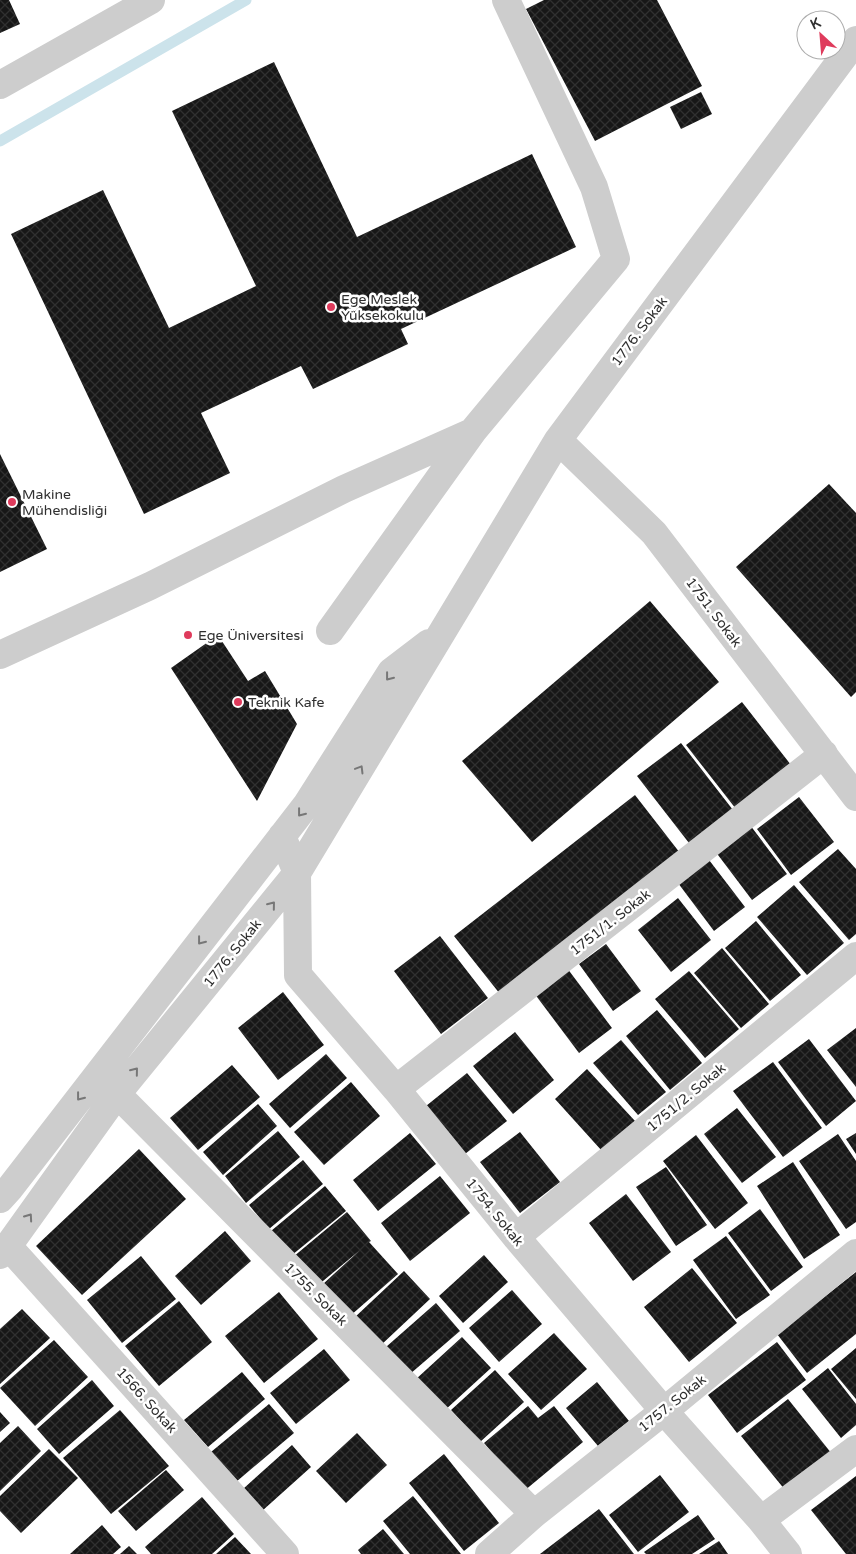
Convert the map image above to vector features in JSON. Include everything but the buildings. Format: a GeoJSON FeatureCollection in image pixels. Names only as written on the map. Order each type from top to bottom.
{"type":"FeatureCollection","features":[{"type":"Feature","properties":{"kind":"street"},"geometry":{"type":"LineString","coordinates":[[0,85],[151,0]]}},
{"type":"Feature","properties":{"kind":"street"},"geometry":{"type":"LineString","coordinates":[[330,631],[473,432],[616,259],[594,187],[506,0]]}},
{"type":"Feature","properties":{"kind":"street","name":"1776. Sokak"},"geometry":{"type":"LineString","coordinates":[[4,1251],[117,1094],[297,874],[558,440],[856,40]]}},
{"type":"Feature","properties":{"kind":"street"},"geometry":{"type":"LineString","coordinates":[[0,655],[150,586],[344,489],[473,432]]}},
{"type":"Feature","properties":{"kind":"street","name":"1751. Sokak"},"geometry":{"type":"LineString","coordinates":[[558,440],[654,533],[856,797]]}},
{"type":"Feature","properties":{"kind":"street","name":"1776. Sokak"},"geometry":{"type":"LineString","coordinates":[[0,1199],[307,804],[391,672],[440,635]]}},
{"type":"Feature","properties":{"kind":"street","name":"1751/1. Sokak"},"geometry":{"type":"LineString","coordinates":[[396,1089],[824,754]]}},
{"type":"Feature","properties":{"kind":"street","name":"1754. Sokak"},"geometry":{"type":"LineString","coordinates":[[282,836],[297,874],[298,975],[396,1089],[516,1237],[664,1411],[762,1520],[788,1554]]}},
{"type":"Feature","properties":{"kind":"street","name":"1751/2. Sokak"},"geometry":{"type":"LineString","coordinates":[[516,1237],[856,956]]}},
{"type":"Feature","properties":{"kind":"street","name":"1755. Sokak"},"geometry":{"type":"LineString","coordinates":[[96,1076],[117,1094],[534,1514]]}},
{"type":"Feature","properties":{"kind":"street","name":"1566. Sokak"},"geometry":{"type":"LineString","coordinates":[[4,1251],[285,1554]]}},
{"type":"Feature","properties":{"kind":"street","name":"1757. Sokak"},"geometry":{"type":"LineString","coordinates":[[489,1554],[534,1514],[664,1411],[856,1253]]}},
{"type":"Feature","properties":{"kind":"street"},"geometry":{"type":"LineString","coordinates":[[762,1520],[856,1449]]}},
{"type":"Feature","properties":{"kind":"waterway"},"geometry":{"type":"LineString","coordinates":[[0,141],[246,0]]}},
{"type":"Feature","properties":{"kind":"place","name":"Ege Meslek Yüksekokulu"},"geometry":{"type":"Point","coordinates":[331,307]}},
{"type":"Feature","properties":{"kind":"place","name":"Makine Mühendisliği"},"geometry":{"type":"Point","coordinates":[12,502]}},
{"type":"Feature","properties":{"kind":"place","name":"Ege Üniversitesi"},"geometry":{"type":"Point","coordinates":[188,635]}},
{"type":"Feature","properties":{"kind":"place","name":"Teknik Kafe"},"geometry":{"type":"Point","coordinates":[238,702]}}]}
